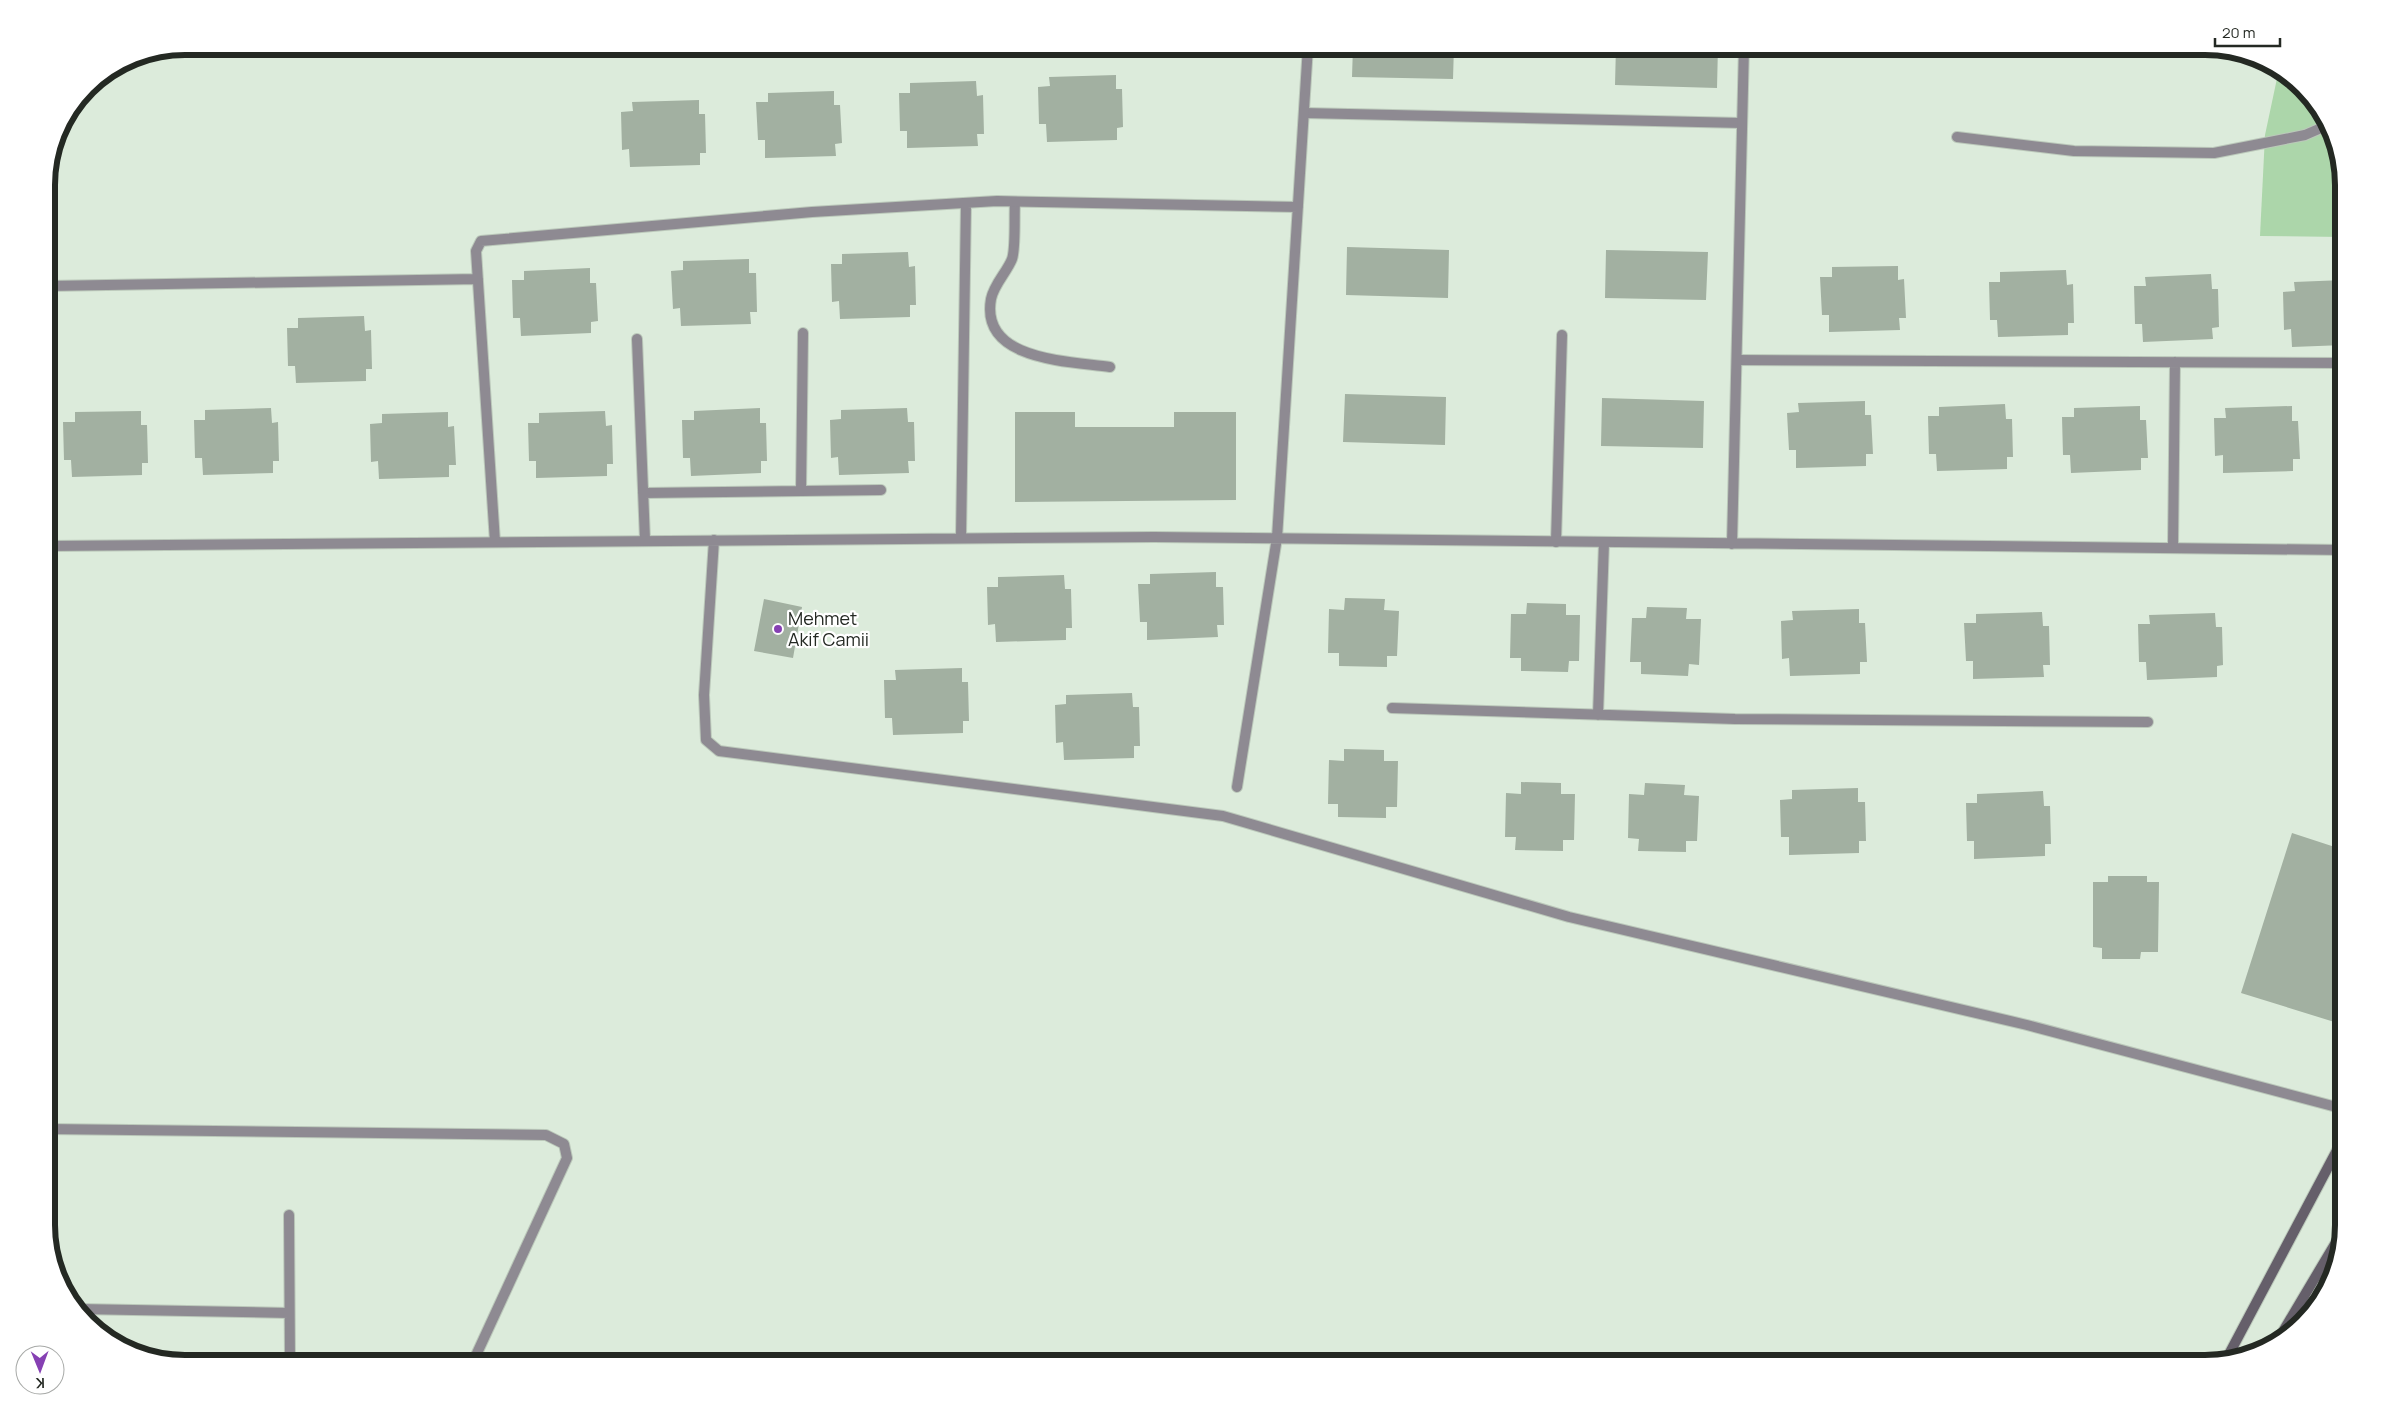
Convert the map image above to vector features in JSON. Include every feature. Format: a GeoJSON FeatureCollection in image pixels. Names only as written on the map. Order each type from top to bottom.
{"type":"FeatureCollection","features":[{"type":"Feature","properties":{"kind":"main road"},"geometry":{"type":"LineString","coordinates":[[2230,1353],[2335,1155]]}},
{"type":"Feature","properties":{"kind":"main road"},"geometry":{"type":"LineString","coordinates":[[2287,1326],[2333,1249]]}},
{"type":"Feature","properties":{"kind":"street"},"geometry":{"type":"LineString","coordinates":[[1236,787],[1277,538],[1307,55]]}},
{"type":"Feature","properties":{"kind":"street"},"geometry":{"type":"LineString","coordinates":[[1732,544],[1744,55]]}},
{"type":"Feature","properties":{"kind":"street"},"geometry":{"type":"LineString","coordinates":[[1304,114],[1742,123]]}},
{"type":"Feature","properties":{"kind":"street"},"geometry":{"type":"LineString","coordinates":[[1957,138],[2074,151],[2214,153],[2305,135],[2322,128]]}},
{"type":"Feature","properties":{"kind":"street"},"geometry":{"type":"LineString","coordinates":[[495,542],[476,251],[480,241],[812,212],[966,203],[1015,202],[1298,207]]}},
{"type":"Feature","properties":{"kind":"street"},"geometry":{"type":"LineString","coordinates":[[1015,202],[1013,258],[991,299],[992,324],[999,337],[1027,354],[1110,367]]}},
{"type":"Feature","properties":{"kind":"street"},"geometry":{"type":"LineString","coordinates":[[961,538],[966,203]]}},
{"type":"Feature","properties":{"kind":"street"},"geometry":{"type":"LineString","coordinates":[[55,286],[478,280]]}},
{"type":"Feature","properties":{"kind":"street"},"geometry":{"type":"LineString","coordinates":[[801,491],[803,333]]}},
{"type":"Feature","properties":{"kind":"street"},"geometry":{"type":"LineString","coordinates":[[1556,542],[1562,335]]}},
{"type":"Feature","properties":{"kind":"street"},"geometry":{"type":"LineString","coordinates":[[637,339],[645,540]]}},
{"type":"Feature","properties":{"kind":"street"},"geometry":{"type":"LineString","coordinates":[[1736,360],[2335,363]]}},
{"type":"Feature","properties":{"kind":"street"},"geometry":{"type":"LineString","coordinates":[[2173,548],[2175,362]]}},
{"type":"Feature","properties":{"kind":"street"},"geometry":{"type":"LineString","coordinates":[[643,493],[881,490]]}},
{"type":"Feature","properties":{"kind":"street"},"geometry":{"type":"LineString","coordinates":[[55,546],[645,540],[1277,538],[2335,550]]}},
{"type":"Feature","properties":{"kind":"street"},"geometry":{"type":"LineString","coordinates":[[714,540],[704,695],[706,740],[720,751],[1223,816],[1569,916],[2027,1025],[2335,1107]]}},
{"type":"Feature","properties":{"kind":"street"},"geometry":{"type":"LineString","coordinates":[[1598,715],[1604,542]]}},
{"type":"Feature","properties":{"kind":"street"},"geometry":{"type":"LineString","coordinates":[[1392,708],[1735,719],[2148,722]]}},
{"type":"Feature","properties":{"kind":"street"},"geometry":{"type":"LineString","coordinates":[[55,1129],[546,1135],[564,1144],[568,1158],[476,1355]]}},
{"type":"Feature","properties":{"kind":"street"},"geometry":{"type":"LineString","coordinates":[[288,1215],[290,1355]]}},
{"type":"Feature","properties":{"kind":"street"},"geometry":{"type":"LineString","coordinates":[[86,1309],[289,1313]]}},
{"type":"Feature","properties":{"kind":"green space"},"geometry":{"type":"Polygon","coordinates":[[[2277,77],[2297,93],[2308,106],[2318,120],[2328,143],[2335,176],[2335,237],[2260,236],[2265,135],[2277,77]]]}},
{"type":"Feature","properties":{"kind":"building"},"geometry":{"type":"Polygon","coordinates":[[[1353,55],[1454,55],[1453,79],[1352,77],[1353,55]]]}},
{"type":"Feature","properties":{"kind":"building"},"geometry":{"type":"Polygon","coordinates":[[[1616,55],[1718,55],[1717,88],[1615,85],[1616,55]]]}},
{"type":"Feature","properties":{"kind":"building"},"geometry":{"type":"Polygon","coordinates":[[[1116,75],[1116,89],[1122,89],[1123,127],[1117,128],[1117,140],[1047,142],[1046,124],[1039,124],[1038,87],[1050,86],[1049,77],[1116,75]]]}},
{"type":"Feature","properties":{"kind":"building"},"geometry":{"type":"Polygon","coordinates":[[[976,81],[977,96],[983,95],[984,134],[977,134],[978,146],[907,148],[907,131],[900,131],[899,93],[910,93],[910,83],[976,81]]]}},
{"type":"Feature","properties":{"kind":"building"},"geometry":{"type":"Polygon","coordinates":[[[834,91],[834,105],[840,105],[842,143],[835,144],[836,156],[765,158],[765,140],[758,140],[756,102],[768,102],[768,93],[834,91]]]}},
{"type":"Feature","properties":{"kind":"building"},"geometry":{"type":"Polygon","coordinates":[[[699,100],[699,114],[705,114],[706,153],[700,153],[700,165],[630,167],[629,149],[622,150],[621,112],[633,111],[632,102],[699,100]]]}},
{"type":"Feature","properties":{"kind":"building"},"geometry":{"type":"Polygon","coordinates":[[[1347,247],[1449,250],[1448,298],[1346,295],[1347,247]]]}},
{"type":"Feature","properties":{"kind":"building"},"geometry":{"type":"Polygon","coordinates":[[[1606,250],[1708,252],[1706,300],[1605,298],[1606,250]]]}},
{"type":"Feature","properties":{"kind":"building"},"geometry":{"type":"Polygon","coordinates":[[[908,252],[909,267],[915,266],[916,305],[910,305],[910,317],[840,319],[839,301],[832,302],[831,264],[842,264],[842,254],[908,252]]]}},
{"type":"Feature","properties":{"kind":"building"},"geometry":{"type":"Polygon","coordinates":[[[749,259],[749,273],[756,273],[757,312],[750,312],[751,324],[681,326],[680,308],[673,309],[671,271],[683,270],[683,261],[749,259]]]}},
{"type":"Feature","properties":{"kind":"building"},"geometry":{"type":"Polygon","coordinates":[[[1898,266],[1898,280],[1904,279],[1906,318],[1899,318],[1900,330],[1829,332],[1829,315],[1822,315],[1820,277],[1832,277],[1832,267],[1898,266]]]}},
{"type":"Feature","properties":{"kind":"building"},"geometry":{"type":"Polygon","coordinates":[[[590,268],[590,283],[596,283],[598,321],[591,322],[591,333],[521,336],[520,318],[513,318],[512,280],[524,280],[524,271],[590,268]]]}},
{"type":"Feature","properties":{"kind":"building"},"geometry":{"type":"Polygon","coordinates":[[[2066,270],[2067,285],[2073,284],[2074,323],[2068,323],[2068,335],[1998,337],[1997,320],[1990,320],[1989,282],[2000,282],[2000,272],[2066,270]]]}},
{"type":"Feature","properties":{"kind":"building"},"geometry":{"type":"Polygon","coordinates":[[[2211,274],[2212,289],[2218,289],[2219,327],[2212,328],[2213,339],[2143,342],[2142,324],[2135,324],[2134,286],[2146,286],[2145,277],[2211,274]]]}},
{"type":"Feature","properties":{"kind":"building"},"geometry":{"type":"Polygon","coordinates":[[[2335,280],[2335,345],[2292,347],[2291,329],[2284,330],[2283,292],[2295,291],[2294,282],[2335,280]]]}},
{"type":"Feature","properties":{"kind":"building"},"geometry":{"type":"Polygon","coordinates":[[[364,316],[365,331],[371,330],[372,369],[366,369],[366,381],[296,383],[295,366],[288,366],[287,328],[298,328],[298,318],[364,316]]]}},
{"type":"Feature","properties":{"kind":"building"},"geometry":{"type":"Polygon","coordinates":[[[1345,394],[1446,397],[1445,445],[1343,442],[1345,394]]]}},
{"type":"Feature","properties":{"kind":"building"},"geometry":{"type":"Polygon","coordinates":[[[1602,398],[1704,401],[1703,448],[1601,446],[1602,398]]]}},
{"type":"Feature","properties":{"kind":"building"},"geometry":{"type":"Polygon","coordinates":[[[1865,401],[1865,415],[1871,415],[1873,454],[1866,454],[1866,466],[1796,468],[1796,450],[1789,450],[1787,413],[1799,412],[1798,403],[1865,401]]]}},
{"type":"Feature","properties":{"kind":"building"},"geometry":{"type":"Polygon","coordinates":[[[2005,404],[2006,419],[2012,419],[2013,457],[2007,457],[2007,469],[1937,471],[1936,454],[1929,454],[1928,416],[1939,416],[1939,407],[2005,404]]]}},
{"type":"Feature","properties":{"kind":"building"},"geometry":{"type":"Polygon","coordinates":[[[2140,406],[2140,420],[2146,420],[2148,458],[2141,458],[2141,470],[2071,473],[2070,455],[2063,455],[2062,417],[2074,417],[2074,408],[2140,406]]]}},
{"type":"Feature","properties":{"kind":"building"},"geometry":{"type":"Polygon","coordinates":[[[2292,406],[2292,421],[2298,421],[2300,459],[2293,459],[2293,471],[2223,473],[2223,455],[2215,456],[2214,418],[2226,418],[2225,408],[2292,406]]]}},
{"type":"Feature","properties":{"kind":"building"},"geometry":{"type":"Polygon","coordinates":[[[271,408],[272,423],[278,422],[279,461],[273,461],[273,473],[203,475],[202,458],[195,458],[194,420],[205,420],[205,410],[271,408]]]}},
{"type":"Feature","properties":{"kind":"building"},"geometry":{"type":"Polygon","coordinates":[[[760,408],[760,423],[766,423],[767,461],[761,461],[761,473],[691,476],[690,458],[683,458],[682,420],[694,420],[694,411],[760,408]]]}},
{"type":"Feature","properties":{"kind":"building"},"geometry":{"type":"Polygon","coordinates":[[[907,408],[908,422],[914,422],[915,461],[908,461],[909,473],[839,475],[838,457],[831,458],[830,420],[841,419],[841,410],[907,408]]]}},
{"type":"Feature","properties":{"kind":"building"},"geometry":{"type":"Polygon","coordinates":[[[141,411],[141,425],[147,425],[148,463],[142,463],[142,475],[72,477],[71,460],[64,460],[63,422],[75,422],[75,412],[141,411]]]}},
{"type":"Feature","properties":{"kind":"building"},"geometry":{"type":"Polygon","coordinates":[[[605,411],[606,426],[612,425],[613,464],[607,464],[607,476],[536,478],[536,461],[529,461],[528,423],[539,423],[539,413],[605,411]]]}},
{"type":"Feature","properties":{"kind":"building"},"geometry":{"type":"Polygon","coordinates":[[[448,412],[448,427],[454,426],[456,465],[449,465],[449,477],[379,479],[378,461],[371,462],[370,424],[382,423],[382,414],[448,412]]]}},
{"type":"Feature","properties":{"kind":"building"},"geometry":{"type":"Polygon","coordinates":[[[1015,412],[1075,412],[1075,427],[1174,427],[1174,412],[1236,412],[1236,500],[1015,502],[1015,412]]]}},
{"type":"Feature","properties":{"kind":"building"},"geometry":{"type":"Polygon","coordinates":[[[1216,572],[1216,587],[1223,587],[1224,625],[1217,625],[1218,637],[1147,640],[1147,622],[1140,622],[1138,584],[1150,584],[1150,574],[1216,572]]]}},
{"type":"Feature","properties":{"kind":"building"},"geometry":{"type":"Polygon","coordinates":[[[1064,575],[1065,589],[1071,589],[1072,628],[1066,628],[1066,640],[996,642],[995,624],[988,625],[987,587],[998,587],[998,577],[1064,575]]]}},
{"type":"Feature","properties":{"kind":"building"},"geometry":{"type":"Polygon","coordinates":[[[1345,598],[1385,599],[1384,610],[1399,611],[1397,656],[1387,656],[1387,667],[1339,666],[1339,653],[1328,653],[1329,609],[1344,610],[1345,598]]]}},
{"type":"Feature","properties":{"kind":"building","name":"Mehmet Akif Camii"},"geometry":{"type":"Polygon","coordinates":[[[764,599],[802,607],[793,658],[754,651],[764,599]]]}},
{"type":"Feature","properties":{"kind":"building"},"geometry":{"type":"Polygon","coordinates":[[[1527,603],[1566,604],[1566,615],[1580,615],[1579,661],[1569,661],[1568,672],[1521,671],[1521,658],[1510,658],[1511,614],[1526,614],[1527,603]]]}},
{"type":"Feature","properties":{"kind":"building"},"geometry":{"type":"Polygon","coordinates":[[[1647,607],[1687,608],[1686,619],[1701,619],[1699,665],[1689,664],[1688,676],[1641,674],[1641,662],[1630,662],[1632,618],[1646,618],[1647,607]]]}},
{"type":"Feature","properties":{"kind":"building"},"geometry":{"type":"Polygon","coordinates":[[[1859,609],[1859,623],[1865,623],[1867,662],[1860,662],[1860,674],[1790,676],[1789,658],[1782,659],[1781,621],[1793,620],[1792,611],[1859,609]]]}},
{"type":"Feature","properties":{"kind":"building"},"geometry":{"type":"Polygon","coordinates":[[[2042,612],[2043,626],[2049,626],[2050,665],[2043,665],[2044,677],[1973,679],[1973,661],[1966,661],[1964,623],[1976,623],[1976,614],[2042,612]]]}},
{"type":"Feature","properties":{"kind":"building"},"geometry":{"type":"Polygon","coordinates":[[[2215,613],[2216,627],[2222,627],[2223,665],[2217,666],[2217,677],[2147,680],[2146,662],[2139,662],[2138,624],[2150,624],[2149,615],[2215,613]]]}},
{"type":"Feature","properties":{"kind":"building"},"geometry":{"type":"Polygon","coordinates":[[[962,668],[962,682],[968,682],[969,721],[963,721],[963,733],[893,735],[892,718],[885,718],[884,680],[896,680],[895,670],[962,668]]]}},
{"type":"Feature","properties":{"kind":"building"},"geometry":{"type":"Polygon","coordinates":[[[1132,693],[1133,707],[1139,707],[1140,746],[1134,746],[1134,758],[1064,760],[1063,742],[1056,743],[1055,705],[1066,704],[1066,695],[1132,693]]]}},
{"type":"Feature","properties":{"kind":"building"},"geometry":{"type":"Polygon","coordinates":[[[1344,749],[1384,750],[1384,761],[1398,761],[1397,807],[1386,807],[1386,818],[1338,817],[1338,804],[1328,804],[1329,760],[1344,761],[1344,749]]]}},
{"type":"Feature","properties":{"kind":"building"},"geometry":{"type":"Polygon","coordinates":[[[1521,782],[1561,783],[1561,794],[1575,794],[1574,840],[1563,840],[1563,851],[1515,850],[1516,837],[1505,837],[1506,793],[1521,794],[1521,782]]]}},
{"type":"Feature","properties":{"kind":"building"},"geometry":{"type":"Polygon","coordinates":[[[1645,783],[1685,785],[1684,795],[1699,796],[1697,841],[1686,841],[1686,852],[1638,851],[1639,839],[1628,838],[1629,794],[1644,795],[1645,783]]]}},
{"type":"Feature","properties":{"kind":"building"},"geometry":{"type":"Polygon","coordinates":[[[1858,788],[1858,802],[1865,802],[1866,841],[1859,841],[1859,853],[1789,855],[1789,837],[1781,837],[1780,800],[1792,799],[1792,790],[1858,788]]]}},
{"type":"Feature","properties":{"kind":"building"},"geometry":{"type":"Polygon","coordinates":[[[2043,791],[2044,806],[2050,806],[2051,844],[2045,844],[2045,856],[1974,859],[1974,841],[1967,841],[1966,803],[1977,803],[1977,794],[2043,791]]]}},
{"type":"Feature","properties":{"kind":"building"},"geometry":{"type":"Polygon","coordinates":[[[2292,833],[2335,847],[2335,1022],[2241,993],[2292,833]]]}},
{"type":"Feature","properties":{"kind":"building"},"geometry":{"type":"Polygon","coordinates":[[[2108,876],[2147,876],[2147,882],[2159,882],[2158,952],[2141,952],[2140,959],[2102,959],[2102,948],[2093,947],[2093,882],[2108,882],[2108,876]]]}},
{"type":"Feature","properties":{"kind":"place","name":"Mehmet Akif Camii"},"geometry":{"type":"Point","coordinates":[778,629]}}]}
